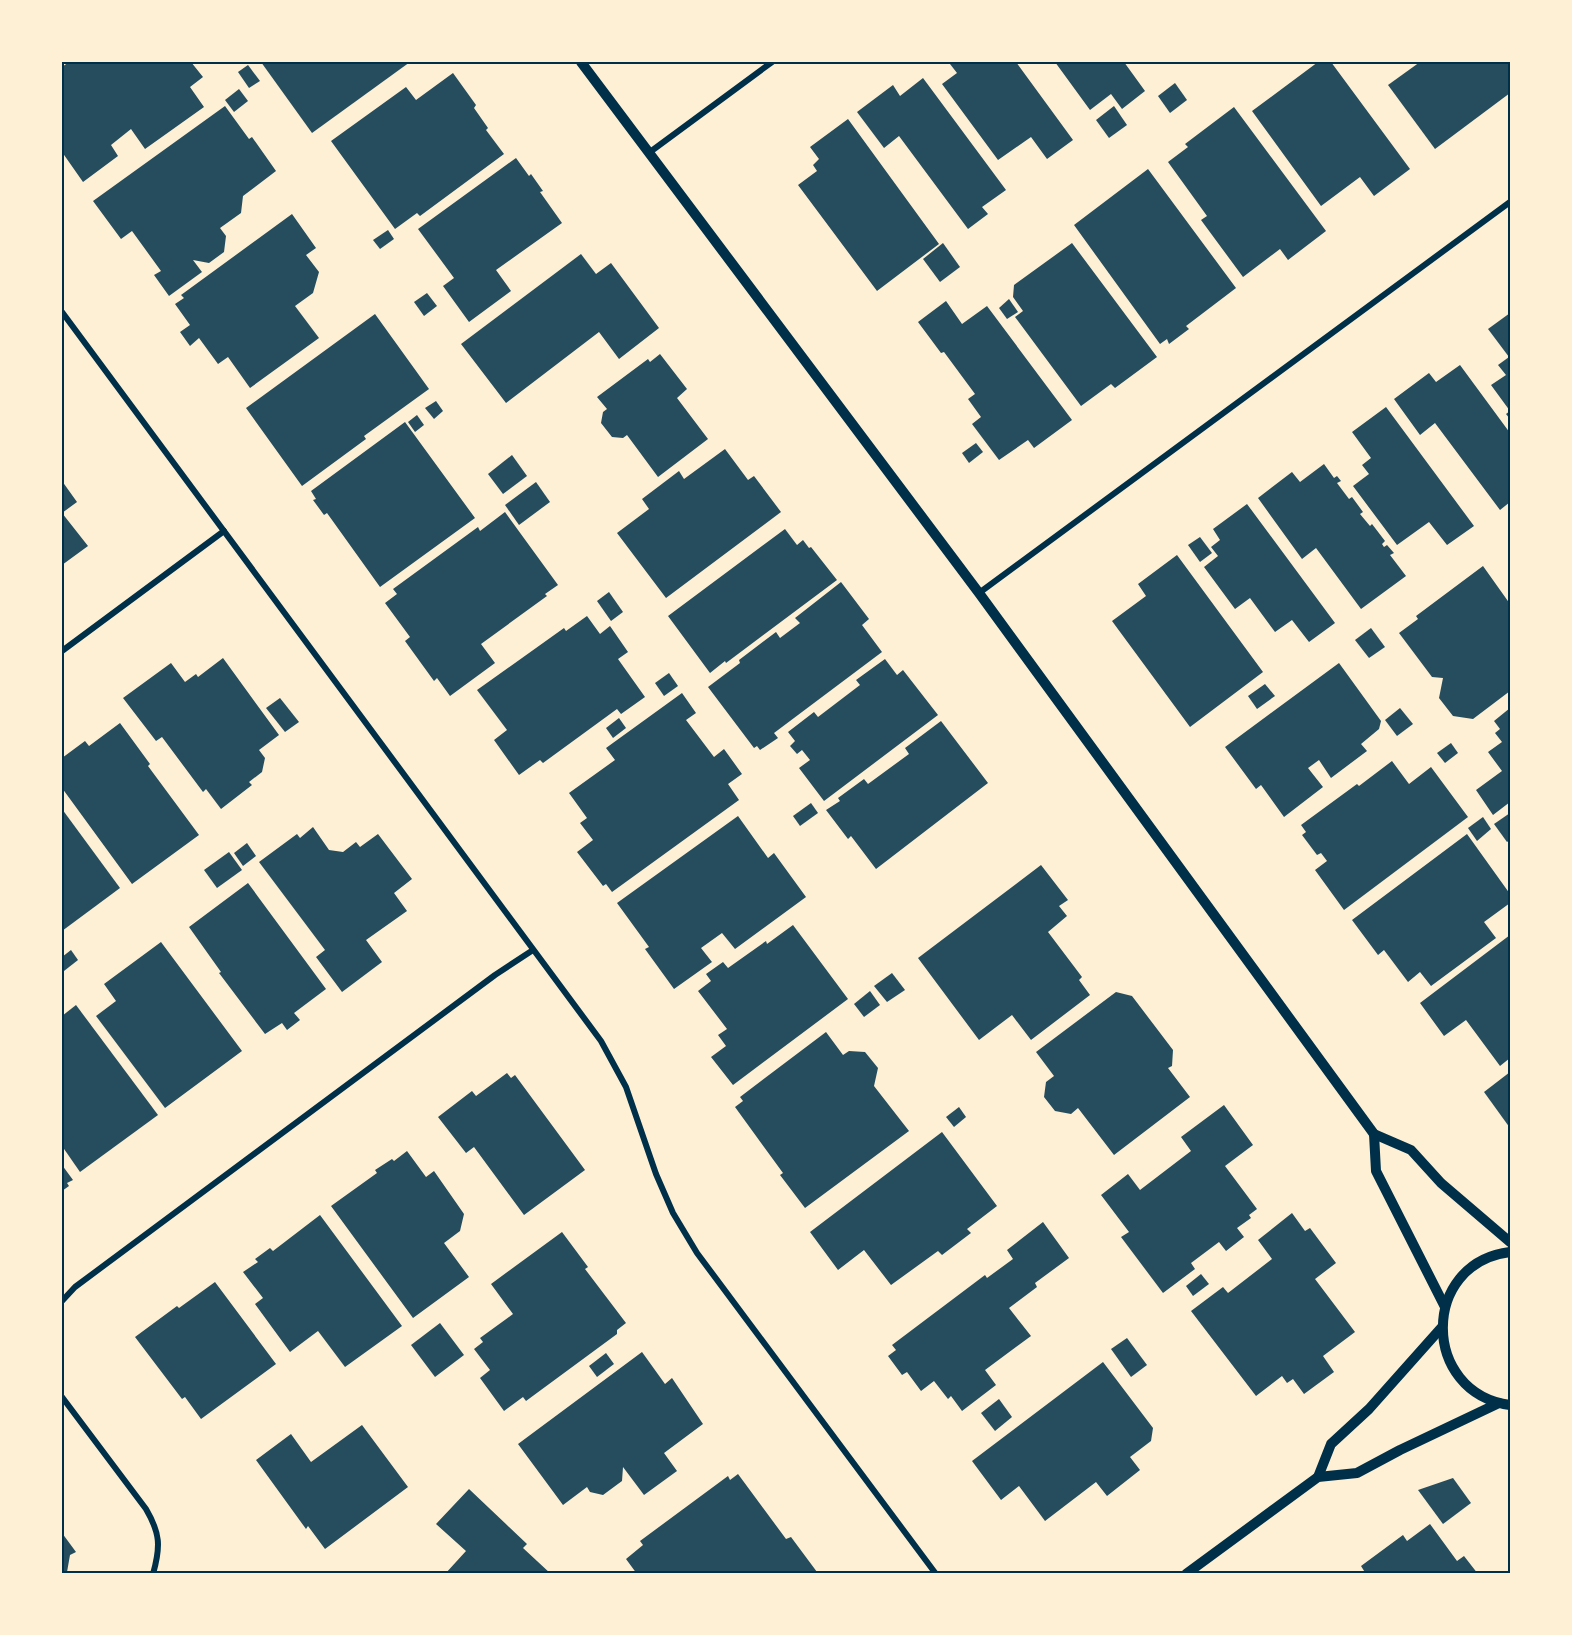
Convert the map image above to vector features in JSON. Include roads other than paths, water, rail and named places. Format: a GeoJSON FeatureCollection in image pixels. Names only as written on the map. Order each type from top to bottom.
{"type":"FeatureCollection","features":[{"type":"Feature","properties":{"kind":"street"},"geometry":{"type":"LineString","coordinates":[[581,62],[979,593],[1374,1134],[1411,1150],[1473,1213],[1510,1242]]}},
{"type":"Feature","properties":{"kind":"street"},"geometry":{"type":"LineString","coordinates":[[650,152],[772,62]]}},
{"type":"Feature","properties":{"kind":"street"},"geometry":{"type":"LineString","coordinates":[[979,593],[1510,202]]}},
{"type":"Feature","properties":{"kind":"street"},"geometry":{"type":"LineString","coordinates":[[62,312],[601,1041],[621,1078],[673,1214],[697,1253],[936,1574]]}},
{"type":"Feature","properties":{"kind":"street"},"geometry":{"type":"LineString","coordinates":[[62,651],[224,531]]}},
{"type":"Feature","properties":{"kind":"street"},"geometry":{"type":"LineString","coordinates":[[62,1301],[75,1287],[486,982],[533,950]]}},
{"type":"Feature","properties":{"kind":"street"},"geometry":{"type":"LineString","coordinates":[[1374,1134],[1376,1172],[1445,1307]]}},
{"type":"Feature","properties":{"kind":"street"},"geometry":{"type":"LineString","coordinates":[[1505,1404],[1481,1395],[1464,1383],[1452,1367],[1444,1347],[1442,1327],[1445,1307],[1453,1288],[1466,1272],[1482,1260],[1510,1252]]}},
{"type":"Feature","properties":{"kind":"street"},"geometry":{"type":"LineString","coordinates":[[1318,1477],[1331,1444],[1369,1409],[1442,1327]]}},
{"type":"Feature","properties":{"kind":"street"},"geometry":{"type":"LineString","coordinates":[[62,1397],[153,1521],[160,1549],[153,1574]]}},
{"type":"Feature","properties":{"kind":"street"},"geometry":{"type":"LineString","coordinates":[[1186,1574],[1318,1477],[1357,1473],[1400,1450],[1505,1404]]}}]}
